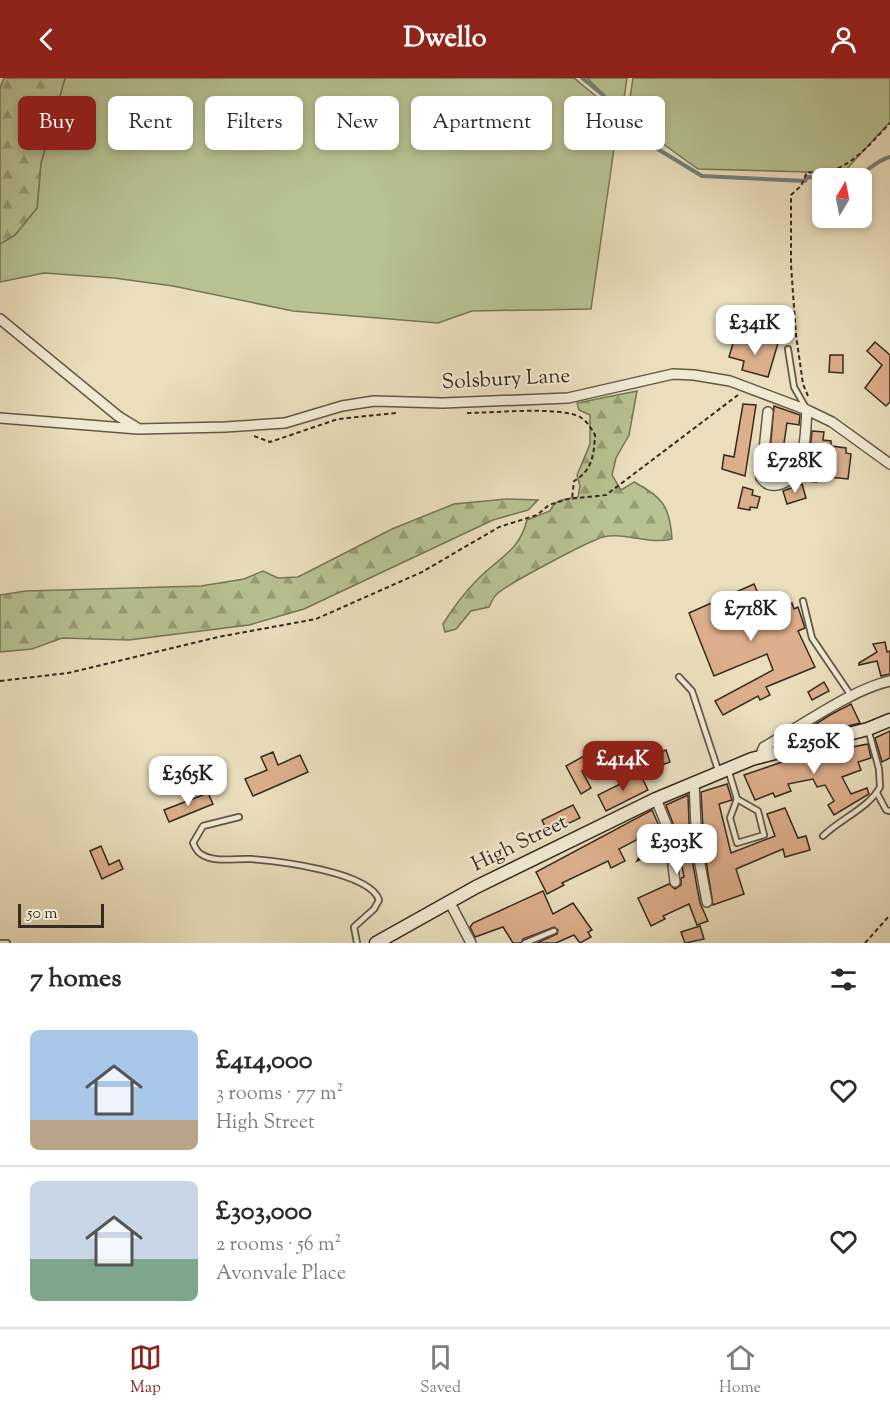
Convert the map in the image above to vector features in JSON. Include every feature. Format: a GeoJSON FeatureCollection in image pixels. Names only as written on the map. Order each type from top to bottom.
{"type":"FeatureCollection","features":[{"type":"Feature","properties":{"kind":"street"},"geometry":{"type":"LineString","coordinates":[[0,319],[118,416],[138,429]]}},
{"type":"Feature","properties":{"kind":"street","name":"Solsbury Lane"},"geometry":{"type":"LineString","coordinates":[[0,418],[138,429],[225,427],[285,423],[342,406],[374,401],[454,403],[568,398],[673,374],[730,381],[807,410],[832,422],[890,464]]}},
{"type":"Feature","properties":{"kind":"street"},"geometry":{"type":"LineString","coordinates":[[768,412],[761,478],[773,486],[785,484],[793,477],[799,465],[807,410]]}},
{"type":"Feature","properties":{"kind":"street"},"geometry":{"type":"LineString","coordinates":[[764,755],[762,751],[764,747],[852,697],[878,684],[890,681]]}},
{"type":"Feature","properties":{"kind":"street","name":"High Street"},"geometry":{"type":"LineString","coordinates":[[376,943],[449,901],[656,799],[764,755],[868,729],[890,720]]}},
{"type":"Feature","properties":{"kind":"street"},"geometry":{"type":"LineString","coordinates":[[694,783],[697,848],[707,902]]}},
{"type":"Feature","properties":{"kind":"street"},"geometry":{"type":"LineString","coordinates":[[656,799],[669,831],[675,882]]}},
{"type":"Feature","properties":{"kind":"street"},"geometry":{"type":"LineString","coordinates":[[449,901],[471,943]]}},
{"type":"Feature","properties":{"kind":"lane"},"geometry":{"type":"LineString","coordinates":[[788,349],[794,387],[807,410]]}},
{"type":"Feature","properties":{"kind":"lane"},"geometry":{"type":"LineString","coordinates":[[803,601],[812,638],[852,697]]}},
{"type":"Feature","properties":{"kind":"lane"},"geometry":{"type":"LineString","coordinates":[[679,677],[692,691],[737,799],[758,811],[764,835],[736,843],[730,818],[737,799]]}},
{"type":"Feature","properties":{"kind":"lane"},"geometry":{"type":"LineString","coordinates":[[823,836],[836,823],[877,793],[881,778],[868,729]]}},
{"type":"Feature","properties":{"kind":"lane"},"geometry":{"type":"LineString","coordinates":[[877,793],[886,810],[890,812]]}},
{"type":"Feature","properties":{"kind":"lane"},"geometry":{"type":"LineString","coordinates":[[239,817],[203,826],[193,843],[199,854],[211,858],[252,859],[282,864],[340,874],[359,881],[373,889],[379,900],[374,909],[354,927],[357,943]]}},
{"type":"Feature","properties":{"kind":"lane"},"geometry":{"type":"LineString","coordinates":[[525,943],[554,931]]}},
{"type":"Feature","properties":{"kind":"lane"},"geometry":{"type":"LineString","coordinates":[[0,943],[7,943]]}},
{"type":"Feature","properties":{"kind":"path"},"geometry":{"type":"LineString","coordinates":[[808,392],[801,374],[790,265],[790,200],[801,186],[802,178],[807,172],[821,174],[851,163],[890,123]]}},
{"type":"Feature","properties":{"kind":"path"},"geometry":{"type":"LineString","coordinates":[[0,681],[68,673],[218,637],[316,619],[422,572],[499,527],[537,515],[549,505],[572,499],[606,495],[740,394]]}},
{"type":"Feature","properties":{"kind":"path"},"geometry":{"type":"LineString","coordinates":[[270,442],[338,419],[399,413]]}},
{"type":"Feature","properties":{"kind":"path"},"geometry":{"type":"LineString","coordinates":[[457,414],[570,413],[582,418],[595,435],[594,456],[585,475],[574,481],[572,499]]}},
{"type":"Feature","properties":{"kind":"path"},"geometry":{"type":"LineString","coordinates":[[865,943],[890,915]]}},
{"type":"Feature","properties":{"kind":"green space"},"geometry":{"type":"Polygon","coordinates":[[[4,78],[65,78],[60,96],[18,96],[18,150],[45,150],[41,163],[37,208],[15,235],[0,244],[0,88],[4,78]]]}},
{"type":"Feature","properties":{"kind":"green space"},"geometry":{"type":"Polygon","coordinates":[[[65,78],[574,78],[596,96],[564,96],[564,150],[614,150],[591,309],[472,311],[438,323],[293,311],[173,286],[114,278],[44,273],[0,282],[0,244],[15,235],[37,208],[41,163],[45,150],[96,150],[96,96],[60,96],[65,78]]]}},
{"type":"Feature","properties":{"kind":"green space"},"geometry":{"type":"Polygon","coordinates":[[[587,78],[627,78],[624,96],[606,96],[587,78]]]}},
{"type":"Feature","properties":{"kind":"green space"},"geometry":{"type":"Polygon","coordinates":[[[633,78],[890,78],[890,122],[848,168],[812,168],[812,172],[698,169],[665,145],[665,96],[630,96],[633,78]]]}},
{"type":"Feature","properties":{"kind":"green space"},"geometry":{"type":"Polygon","coordinates":[[[637,391],[629,435],[616,458],[612,475],[621,490],[634,482],[658,498],[667,511],[672,539],[655,541],[612,536],[595,540],[515,582],[496,595],[489,607],[471,611],[456,629],[445,632],[443,624],[455,606],[477,580],[519,540],[527,520],[550,511],[559,501],[578,497],[580,486],[577,475],[590,444],[590,415],[579,410],[577,403],[637,391]]]}},
{"type":"Feature","properties":{"kind":"green space"},"geometry":{"type":"Polygon","coordinates":[[[507,499],[538,500],[528,510],[493,520],[304,609],[249,625],[129,640],[62,638],[32,649],[0,652],[0,595],[26,591],[201,586],[244,579],[263,571],[278,578],[298,577],[392,529],[454,504],[507,499]]]}},
{"type":"Feature","properties":{"kind":"building"},"geometry":{"type":"Polygon","coordinates":[[[756,337],[778,343],[768,377],[742,370],[744,361],[729,357],[734,340],[754,345],[756,337]]]}},
{"type":"Feature","properties":{"kind":"building"},"geometry":{"type":"Polygon","coordinates":[[[875,342],[890,355],[890,402],[886,406],[865,388],[882,365],[867,351],[875,342]]]}},
{"type":"Feature","properties":{"kind":"building"},"geometry":{"type":"Polygon","coordinates":[[[830,355],[843,355],[843,373],[829,372],[830,355]]]}},
{"type":"Feature","properties":{"kind":"building"},"geometry":{"type":"Polygon","coordinates":[[[743,404],[756,405],[745,476],[722,469],[724,455],[734,457],[743,404]]]}},
{"type":"Feature","properties":{"kind":"building"},"geometry":{"type":"Polygon","coordinates":[[[774,406],[800,415],[799,425],[787,423],[779,477],[768,475],[774,406]]]}},
{"type":"Feature","properties":{"kind":"building"},"geometry":{"type":"Polygon","coordinates":[[[812,431],[824,432],[823,440],[831,441],[831,446],[846,448],[846,453],[851,454],[848,479],[818,476],[817,482],[807,481],[812,431]]]}},
{"type":"Feature","properties":{"kind":"building"},"geometry":{"type":"Polygon","coordinates":[[[802,484],[806,498],[787,504],[783,491],[802,484]]]}},
{"type":"Feature","properties":{"kind":"building"},"geometry":{"type":"Polygon","coordinates":[[[743,487],[753,490],[752,495],[760,497],[757,508],[750,507],[750,510],[738,508],[743,487]]]}},
{"type":"Feature","properties":{"kind":"building"},"geometry":{"type":"Polygon","coordinates":[[[754,584],[767,614],[792,603],[794,609],[798,607],[805,628],[798,631],[815,667],[766,687],[770,695],[760,700],[758,696],[723,715],[715,701],[773,670],[767,654],[714,676],[689,613],[754,584]]]}},
{"type":"Feature","properties":{"kind":"building"},"geometry":{"type":"Polygon","coordinates":[[[885,642],[887,652],[890,651],[890,674],[881,676],[877,661],[859,665],[877,652],[873,644],[885,642]]]}},
{"type":"Feature","properties":{"kind":"building"},"geometry":{"type":"Polygon","coordinates":[[[824,682],[829,691],[812,700],[808,692],[824,682]]]}},
{"type":"Feature","properties":{"kind":"building"},"geometry":{"type":"Polygon","coordinates":[[[851,704],[860,723],[787,742],[830,715],[851,704]]]}},
{"type":"Feature","properties":{"kind":"building"},"geometry":{"type":"Polygon","coordinates":[[[890,731],[890,758],[882,762],[875,738],[890,731]]]}},
{"type":"Feature","properties":{"kind":"building"},"geometry":{"type":"Polygon","coordinates":[[[868,744],[871,758],[858,762],[861,770],[842,777],[851,794],[867,788],[869,794],[834,815],[828,805],[834,801],[825,785],[817,787],[813,779],[788,784],[791,791],[775,797],[773,793],[755,800],[744,775],[791,759],[868,744]]]}},
{"type":"Feature","properties":{"kind":"building"},"geometry":{"type":"Polygon","coordinates":[[[666,750],[670,762],[650,769],[646,758],[666,750]]]}},
{"type":"Feature","properties":{"kind":"building"},"geometry":{"type":"Polygon","coordinates":[[[273,752],[278,765],[300,755],[308,772],[253,796],[245,779],[267,770],[261,757],[273,752]]]}},
{"type":"Feature","properties":{"kind":"building"},"geometry":{"type":"Polygon","coordinates":[[[584,756],[591,767],[582,771],[591,788],[581,794],[566,766],[584,756]]]}},
{"type":"Feature","properties":{"kind":"building"},"geometry":{"type":"Polygon","coordinates":[[[640,774],[648,790],[606,811],[598,795],[640,774]]]}},
{"type":"Feature","properties":{"kind":"building"},"geometry":{"type":"Polygon","coordinates":[[[727,784],[732,800],[719,804],[731,853],[775,836],[767,814],[785,808],[798,838],[806,836],[810,850],[785,857],[783,849],[736,869],[744,894],[713,905],[704,847],[701,792],[727,784]]]}},
{"type":"Feature","properties":{"kind":"building"},"geometry":{"type":"Polygon","coordinates":[[[208,793],[213,804],[169,822],[164,810],[208,793]]]}},
{"type":"Feature","properties":{"kind":"building"},"geometry":{"type":"Polygon","coordinates":[[[688,795],[690,849],[700,903],[708,921],[697,925],[689,904],[663,916],[665,919],[651,926],[638,898],[669,884],[675,889],[681,885],[681,878],[684,877],[675,829],[666,805],[688,795]]]}},
{"type":"Feature","properties":{"kind":"building"},"geometry":{"type":"Polygon","coordinates":[[[573,805],[580,818],[548,833],[542,820],[573,805]]]}},
{"type":"Feature","properties":{"kind":"building"},"geometry":{"type":"Polygon","coordinates":[[[652,810],[662,833],[664,848],[637,861],[653,831],[619,849],[625,861],[611,868],[608,861],[562,883],[564,885],[547,894],[536,872],[652,810]]]}},
{"type":"Feature","properties":{"kind":"building"},"geometry":{"type":"Polygon","coordinates":[[[101,846],[109,865],[119,860],[123,869],[102,879],[90,851],[101,846]]]}},
{"type":"Feature","properties":{"kind":"building"},"geometry":{"type":"Polygon","coordinates":[[[543,891],[553,914],[573,903],[592,930],[588,932],[591,937],[580,943],[574,935],[556,943],[537,943],[557,934],[558,930],[554,927],[523,939],[521,943],[513,943],[503,927],[475,937],[470,927],[473,923],[543,891]]]}},
{"type":"Feature","properties":{"kind":"building"},"geometry":{"type":"Polygon","coordinates":[[[700,926],[704,939],[685,943],[681,932],[700,926]]]}},
{"type":"Feature","properties":{"kind":"waterway"},"geometry":{"type":"LineString","coordinates":[[582,78],[602,94],[633,134],[702,176],[805,181],[807,177],[812,177]]}},
{"type":"Feature","properties":{"kind":"waterway"},"geometry":{"type":"LineString","coordinates":[[870,168],[890,157]]}}]}
